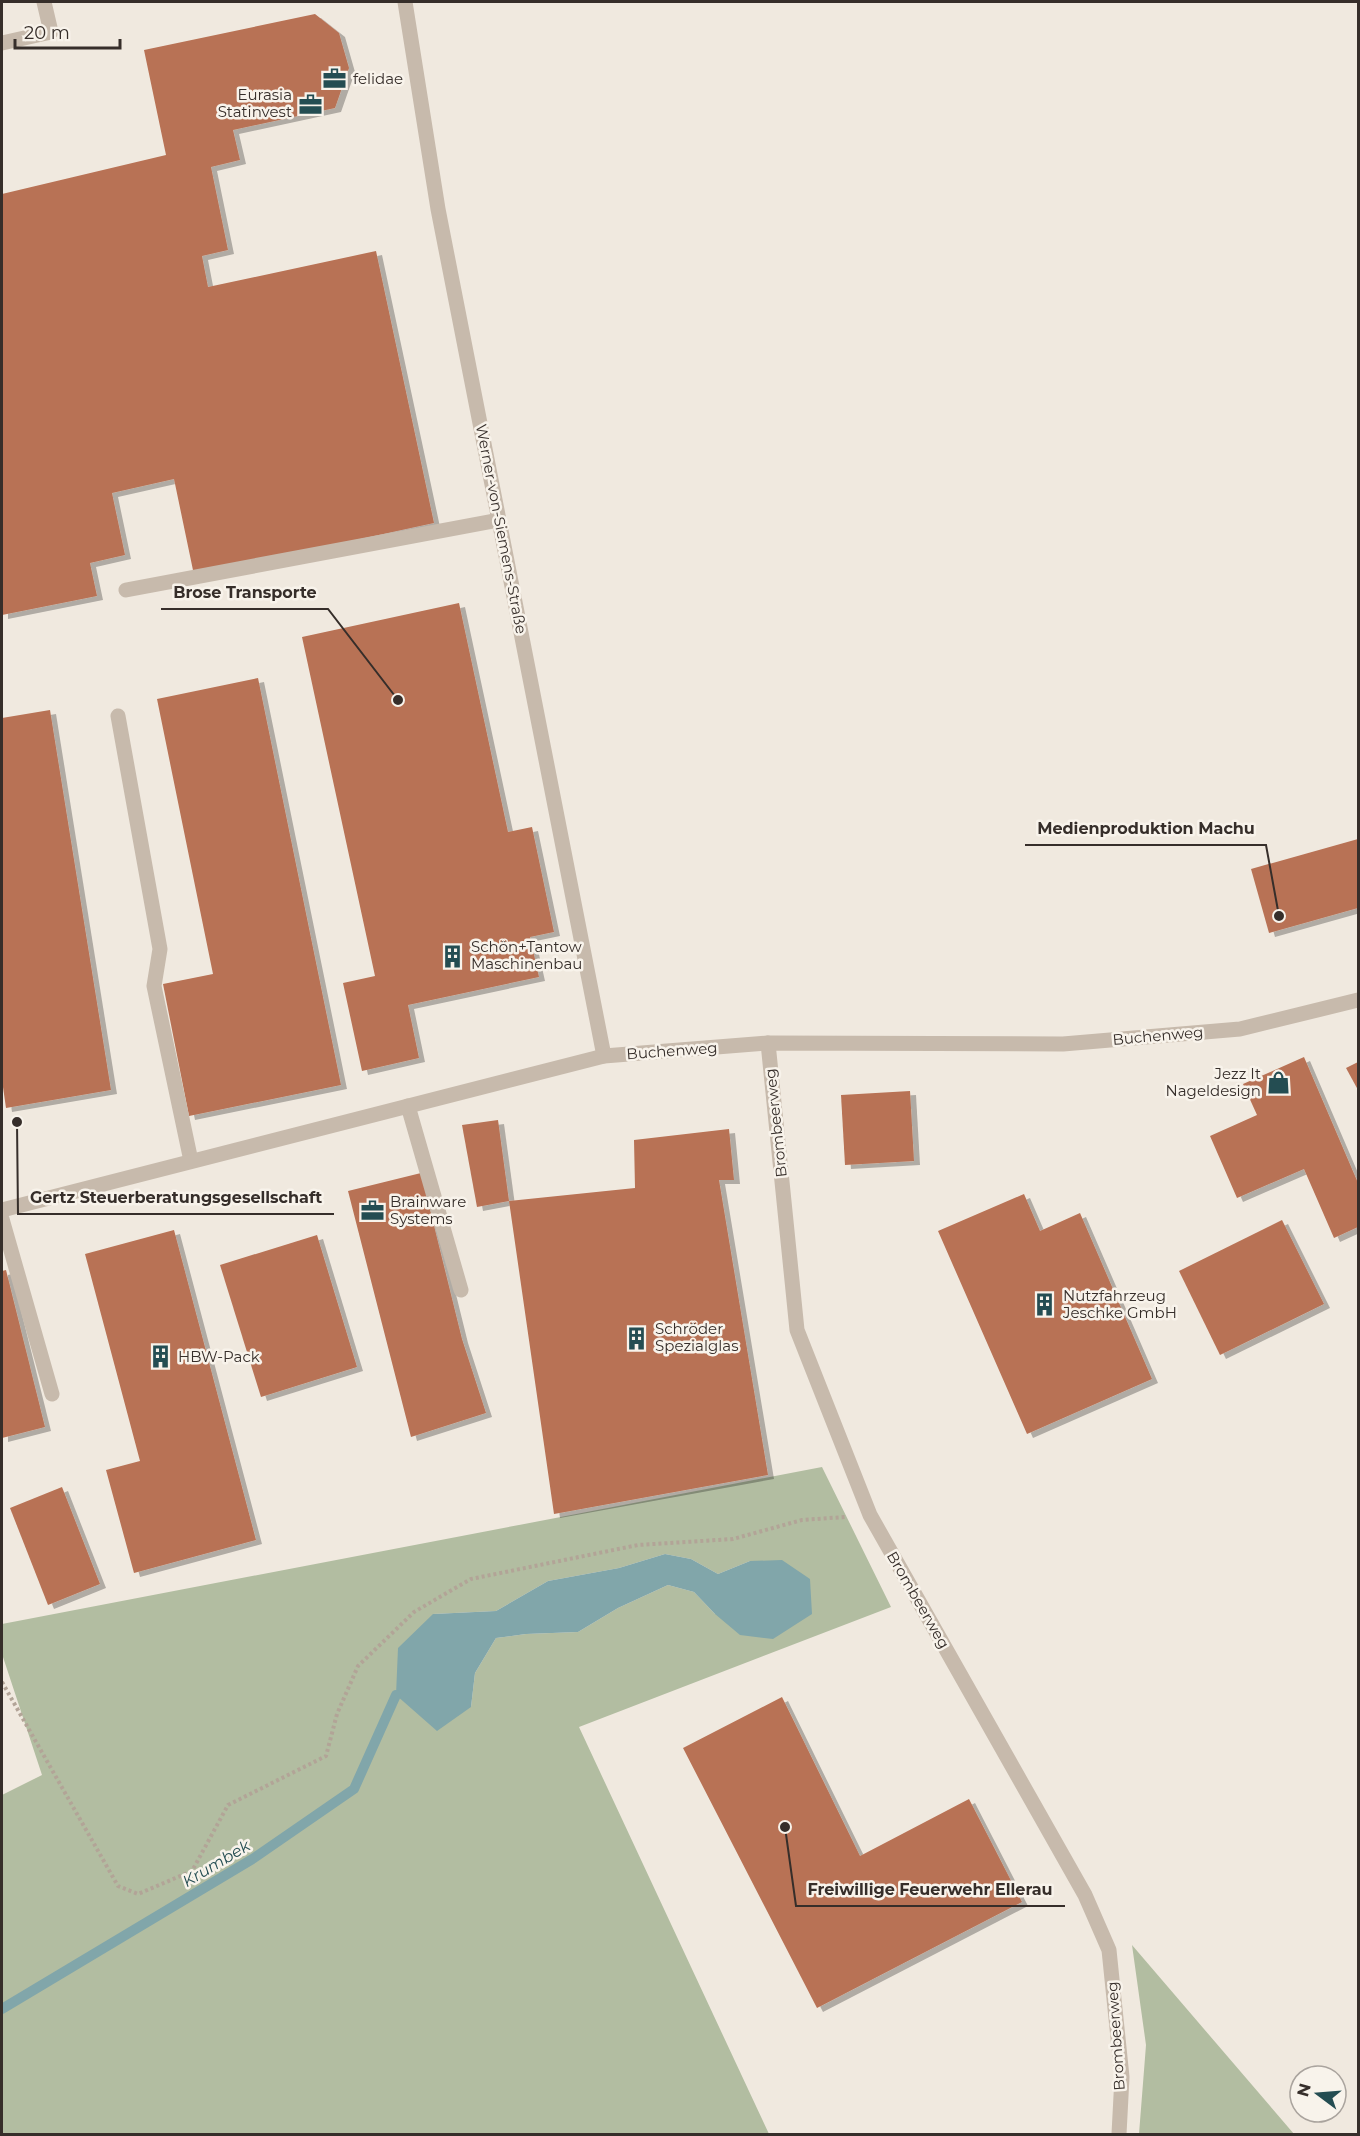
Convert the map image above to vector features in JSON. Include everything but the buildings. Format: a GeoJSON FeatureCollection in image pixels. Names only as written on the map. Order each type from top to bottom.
{"type":"FeatureCollection","features":[{"type":"Feature","properties":{"kind":"street"},"geometry":{"type":"LineString","coordinates":[[2,43],[51,32],[44,2]]}},
{"type":"Feature","properties":{"kind":"street","name":"Werner-von-Siemens-Straße"},"geometry":{"type":"LineString","coordinates":[[405,2],[438,209],[603,1056]]}},
{"type":"Feature","properties":{"kind":"street"},"geometry":{"type":"LineString","coordinates":[[126,590],[499,520]]}},
{"type":"Feature","properties":{"kind":"street"},"geometry":{"type":"LineString","coordinates":[[118,716],[160,950],[154,986],[191,1161]]}},
{"type":"Feature","properties":{"kind":"street","name":"Buchenweg"},"geometry":{"type":"LineString","coordinates":[[2,1210],[603,1056],[768,1043],[1063,1044],[1240,1029],[1359,1000]]}},
{"type":"Feature","properties":{"kind":"street","name":"Brombeerweg"},"geometry":{"type":"LineString","coordinates":[[768,1043],[797,1330],[870,1515],[1085,1895],[1109,1950],[1122,2077],[1119,2134]]}},
{"type":"Feature","properties":{"kind":"street"},"geometry":{"type":"LineString","coordinates":[[408,1106],[461,1290]]}},
{"type":"Feature","properties":{"kind":"street"},"geometry":{"type":"LineString","coordinates":[[2,1219],[52,1394]]}},
{"type":"Feature","properties":{"kind":"path"},"geometry":{"type":"LineString","coordinates":[[2,1682],[118,1887],[138,1894],[192,1871],[228,1806],[326,1756],[337,1714],[358,1666],[414,1612],[471,1579],[638,1545],[733,1539],[802,1520],[870,1515]]}},
{"type":"Feature","properties":{"kind":"green space"},"geometry":{"type":"Polygon","coordinates":[[[822,1467],[891,1607],[579,1727],[769,2134],[2,2134],[2,1795],[42,1775],[2,1654],[2,1624],[822,1467]],[[665,1554],[619,1568],[548,1581],[496,1611],[433,1614],[471,1707],[475,1673],[496,1638],[526,1634],[578,1632],[618,1608],[668,1585],[694,1592],[715,1614],[750,1561],[718,1574],[691,1559],[665,1554]]]}},
{"type":"Feature","properties":{"kind":"green space"},"geometry":{"type":"Polygon","coordinates":[[[1132,1945],[1294,2134],[1139,2134],[1146,2045],[1132,1945]]]}},
{"type":"Feature","properties":{"kind":"water"},"geometry":{"type":"Polygon","coordinates":[[[665,1554],[691,1559],[718,1574],[750,1561],[782,1560],[810,1579],[812,1614],[773,1639],[740,1635],[694,1592],[668,1585],[618,1608],[578,1632],[526,1634],[496,1638],[475,1673],[471,1707],[437,1731],[396,1695],[398,1648],[433,1614],[496,1611],[548,1581],[619,1568],[665,1554]]]}},
{"type":"Feature","properties":{"kind":"waterway","name":"Krumbek"},"geometry":{"type":"LineString","coordinates":[[2,2009],[254,1858],[354,1789],[396,1695]]}},
{"type":"Feature","properties":{"kind":"place","name":"felidae"},"geometry":{"type":"Point","coordinates":[335,79]}},
{"type":"Feature","properties":{"kind":"place","name":"Eurasia Statinvest"},"geometry":{"type":"Point","coordinates":[310,104]}},
{"type":"Feature","properties":{"kind":"place","name":"Brose Transporte"},"geometry":{"type":"Point","coordinates":[398,700]}},
{"type":"Feature","properties":{"kind":"place","name":"Medienproduktion Machu"},"geometry":{"type":"Point","coordinates":[1279,916]}},
{"type":"Feature","properties":{"kind":"place","name":"Schön+Tantow Maschinenbau"},"geometry":{"type":"Point","coordinates":[453,956]}},
{"type":"Feature","properties":{"kind":"place","name":"Jezz It Nageldesign"},"geometry":{"type":"Point","coordinates":[1279,1083]}},
{"type":"Feature","properties":{"kind":"place","name":"Gertz Steuerberatungsgesellschaft"},"geometry":{"type":"Point","coordinates":[17,1122]}},
{"type":"Feature","properties":{"kind":"place","name":"Brainware Systems"},"geometry":{"type":"Point","coordinates":[372,1211]}},
{"type":"Feature","properties":{"kind":"place","name":"Nutzfahrzeug Jeschke GmbH"},"geometry":{"type":"Point","coordinates":[1045,1305]}},
{"type":"Feature","properties":{"kind":"place","name":"Schröder Spezialglas"},"geometry":{"type":"Point","coordinates":[637,1338]}},
{"type":"Feature","properties":{"kind":"place","name":"HBW-Pack"},"geometry":{"type":"Point","coordinates":[160,1357]}},
{"type":"Feature","properties":{"kind":"place","name":"Freiwillige Feuerwehr Ellerau"},"geometry":{"type":"Point","coordinates":[785,1827]}}]}
